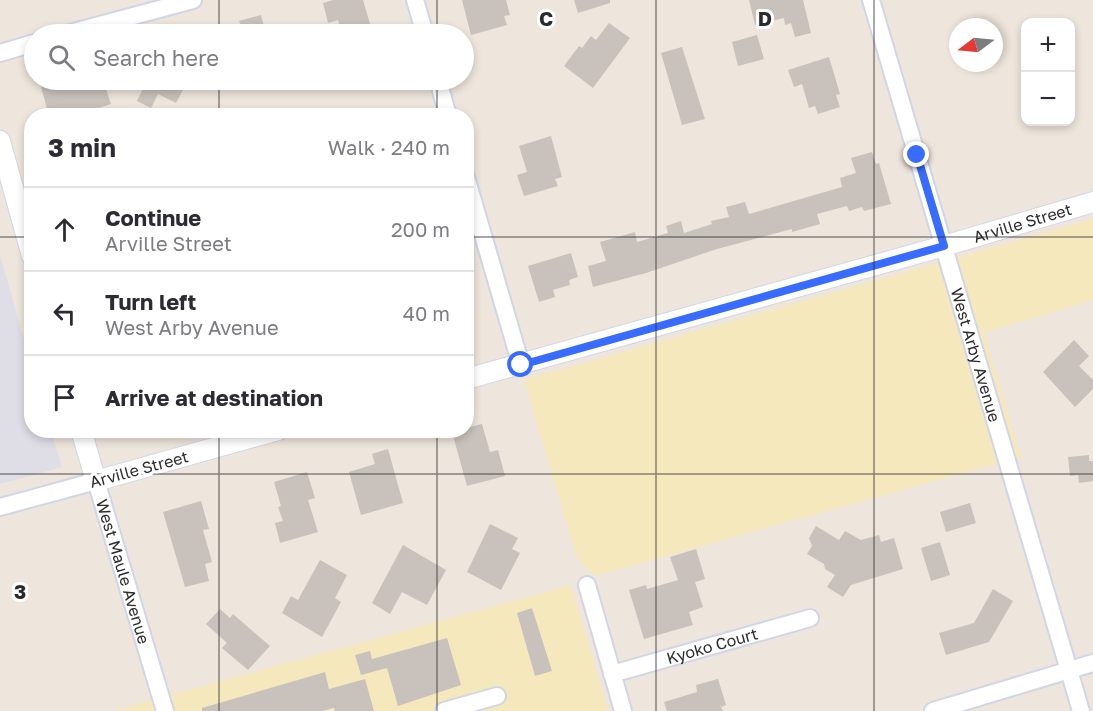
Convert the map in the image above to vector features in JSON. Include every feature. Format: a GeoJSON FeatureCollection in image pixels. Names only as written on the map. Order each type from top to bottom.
{"type":"FeatureCollection","features":[{"type":"Feature","properties":{"kind":"street"},"geometry":{"type":"LineString","coordinates":[[103,24],[193,0]]}},
{"type":"Feature","properties":{"kind":"street"},"geometry":{"type":"LineString","coordinates":[[415,0],[422,24]]}},
{"type":"Feature","properties":{"kind":"street","name":"West Arby Avenue"},"geometry":{"type":"LineString","coordinates":[[871,0],[1081,711]]}},
{"type":"Feature","properties":{"kind":"street"},"geometry":{"type":"LineString","coordinates":[[0,53],[24,46]]}},
{"type":"Feature","properties":{"kind":"street"},"geometry":{"type":"LineString","coordinates":[[441,90],[446,108]]}},
{"type":"Feature","properties":{"kind":"street"},"geometry":{"type":"LineString","coordinates":[[0,141],[24,227]]}},
{"type":"Feature","properties":{"kind":"street","name":"Arville Street"},"geometry":{"type":"LineString","coordinates":[[474,377],[944,246],[1093,202]]}},
{"type":"Feature","properties":{"kind":"street"},"geometry":{"type":"LineString","coordinates":[[474,204],[521,365]]}},
{"type":"Feature","properties":{"kind":"street","name":"West Maule Avenue"},"geometry":{"type":"LineString","coordinates":[[83,438],[165,711]]}},
{"type":"Feature","properties":{"kind":"street","name":"Arville Street"},"geometry":{"type":"LineString","coordinates":[[0,507],[249,438]]}},
{"type":"Feature","properties":{"kind":"street"},"geometry":{"type":"LineString","coordinates":[[587,585],[624,711]]}},
{"type":"Feature","properties":{"kind":"street","name":"Kyoko Court"},"geometry":{"type":"LineString","coordinates":[[612,674],[810,618]]}},
{"type":"Feature","properties":{"kind":"street"},"geometry":{"type":"LineString","coordinates":[[933,711],[1093,663]]}},
{"type":"Feature","properties":{"kind":"street"},"geometry":{"type":"LineString","coordinates":[[444,711],[497,696]]}},
{"type":"Feature","properties":{"kind":"shaded area"},"geometry":{"type":"Polygon","coordinates":[[[0,255],[24,339],[24,438],[53,438],[62,467],[0,484],[0,255]]]}},
{"type":"Feature","properties":{"kind":"sand"},"geometry":{"type":"Polygon","coordinates":[[[1093,219],[1093,300],[984,333],[1021,457],[595,576],[577,558],[524,380],[1093,219]]]}},
{"type":"Feature","properties":{"kind":"sand"},"geometry":{"type":"Polygon","coordinates":[[[571,585],[608,711],[114,711],[145,702],[571,585]]]}},
{"type":"Feature","properties":{"kind":"building"},"geometry":{"type":"Polygon","coordinates":[[[333,0],[363,0],[370,24],[339,24],[338,20],[328,23],[323,3],[333,0]]]}},
{"type":"Feature","properties":{"kind":"building"},"geometry":{"type":"Polygon","coordinates":[[[462,0],[506,0],[510,15],[504,16],[507,25],[474,34],[474,24],[468,24],[462,0]]]}},
{"type":"Feature","properties":{"kind":"building"},"geometry":{"type":"Polygon","coordinates":[[[574,0],[610,0],[610,3],[578,13],[574,0]]]}},
{"type":"Feature","properties":{"kind":"building"},"geometry":{"type":"Polygon","coordinates":[[[749,0],[803,0],[811,33],[795,37],[791,23],[785,25],[784,18],[755,25],[749,0]]]}},
{"type":"Feature","properties":{"kind":"building"},"geometry":{"type":"Polygon","coordinates":[[[261,15],[263,24],[240,24],[239,21],[261,15]]]}},
{"type":"Feature","properties":{"kind":"building"},"geometry":{"type":"Polygon","coordinates":[[[609,23],[630,38],[593,88],[564,66],[579,46],[582,48],[591,36],[596,40],[609,23]]]}},
{"type":"Feature","properties":{"kind":"building"},"geometry":{"type":"Polygon","coordinates":[[[757,35],[764,59],[738,66],[732,42],[757,35]]]}},
{"type":"Feature","properties":{"kind":"building"},"geometry":{"type":"Polygon","coordinates":[[[682,47],[705,119],[682,125],[661,53],[682,47]]]}},
{"type":"Feature","properties":{"kind":"building"},"geometry":{"type":"Polygon","coordinates":[[[829,57],[840,94],[836,95],[840,107],[818,114],[815,106],[809,108],[802,84],[794,87],[788,70],[829,57]]]}},
{"type":"Feature","properties":{"kind":"building"},"geometry":{"type":"Polygon","coordinates":[[[42,90],[106,90],[111,104],[99,108],[47,108],[42,90]]]}},
{"type":"Feature","properties":{"kind":"building"},"geometry":{"type":"Polygon","coordinates":[[[142,90],[183,90],[176,103],[158,94],[151,108],[137,101],[142,90]]]}},
{"type":"Feature","properties":{"kind":"building"},"geometry":{"type":"Polygon","coordinates":[[[551,136],[562,177],[555,179],[558,186],[524,196],[517,175],[527,172],[519,146],[551,136]]]}},
{"type":"Feature","properties":{"kind":"building"},"geometry":{"type":"Polygon","coordinates":[[[872,152],[876,164],[879,163],[891,204],[864,211],[862,207],[849,211],[847,206],[817,214],[820,224],[717,249],[646,273],[593,287],[588,266],[606,261],[600,242],[635,232],[637,242],[668,233],[666,226],[681,221],[684,233],[712,224],[711,221],[729,217],[726,207],[745,202],[749,214],[842,187],[840,178],[856,173],[851,158],[872,152]]]}},
{"type":"Feature","properties":{"kind":"building"},"geometry":{"type":"Polygon","coordinates":[[[571,253],[578,277],[569,280],[570,285],[553,290],[555,297],[539,302],[528,266],[571,253]]]}},
{"type":"Feature","properties":{"kind":"building"},"geometry":{"type":"Polygon","coordinates":[[[1074,340],[1089,356],[1079,366],[1093,380],[1093,389],[1075,407],[1043,372],[1074,340]]]}},
{"type":"Feature","properties":{"kind":"building"},"geometry":{"type":"Polygon","coordinates":[[[482,424],[490,452],[498,450],[505,476],[467,486],[454,438],[474,438],[474,426],[482,424]]]}},
{"type":"Feature","properties":{"kind":"building"},"geometry":{"type":"Polygon","coordinates":[[[388,449],[403,503],[361,515],[349,472],[375,464],[372,454],[388,449]]]}},
{"type":"Feature","properties":{"kind":"building"},"geometry":{"type":"Polygon","coordinates":[[[1089,455],[1089,461],[1093,461],[1093,481],[1079,483],[1078,475],[1070,476],[1068,457],[1089,455]]]}},
{"type":"Feature","properties":{"kind":"building"},"geometry":{"type":"Polygon","coordinates":[[[307,472],[315,498],[308,500],[318,532],[280,543],[275,523],[283,521],[274,482],[307,472]]]}},
{"type":"Feature","properties":{"kind":"building"},"geometry":{"type":"Polygon","coordinates":[[[201,501],[209,529],[203,530],[212,562],[205,564],[209,581],[185,587],[163,512],[201,501]]]}},
{"type":"Feature","properties":{"kind":"building"},"geometry":{"type":"Polygon","coordinates":[[[970,503],[976,523],[946,532],[940,512],[970,503]]]}},
{"type":"Feature","properties":{"kind":"building"},"geometry":{"type":"Polygon","coordinates":[[[490,524],[518,538],[512,549],[520,553],[501,590],[467,572],[490,524]]]}},
{"type":"Feature","properties":{"kind":"building"},"geometry":{"type":"Polygon","coordinates":[[[816,526],[839,540],[845,531],[861,540],[879,535],[881,542],[894,538],[903,569],[851,585],[843,597],[827,587],[835,575],[825,569],[824,564],[807,554],[812,546],[809,538],[816,526]]]}},
{"type":"Feature","properties":{"kind":"building"},"geometry":{"type":"Polygon","coordinates":[[[940,542],[950,575],[931,581],[921,548],[940,542]]]}},
{"type":"Feature","properties":{"kind":"building"},"geometry":{"type":"Polygon","coordinates":[[[403,545],[446,570],[427,605],[402,592],[390,614],[372,603],[403,545]]]}},
{"type":"Feature","properties":{"kind":"building"},"geometry":{"type":"Polygon","coordinates":[[[696,549],[705,579],[695,582],[703,607],[689,612],[693,625],[644,639],[629,590],[646,585],[647,589],[678,580],[670,557],[696,549]]]}},
{"type":"Feature","properties":{"kind":"building"},"geometry":{"type":"Polygon","coordinates":[[[320,560],[347,575],[335,598],[341,602],[322,637],[282,613],[291,596],[298,600],[320,560]]]}},
{"type":"Feature","properties":{"kind":"building"},"geometry":{"type":"Polygon","coordinates":[[[993,589],[1013,601],[989,642],[946,655],[939,633],[974,623],[993,589]]]}},
{"type":"Feature","properties":{"kind":"building"},"geometry":{"type":"Polygon","coordinates":[[[532,608],[552,671],[535,676],[517,613],[532,608]]]}},
{"type":"Feature","properties":{"kind":"building"},"geometry":{"type":"Polygon","coordinates":[[[220,609],[230,618],[233,614],[270,646],[248,670],[222,648],[227,643],[206,624],[220,609]]]}},
{"type":"Feature","properties":{"kind":"building"},"geometry":{"type":"Polygon","coordinates":[[[447,638],[461,685],[398,706],[387,668],[361,675],[355,655],[370,651],[372,659],[447,638]]]}},
{"type":"Feature","properties":{"kind":"building"},"geometry":{"type":"Polygon","coordinates":[[[325,672],[329,689],[365,679],[374,711],[335,711],[334,708],[322,711],[202,711],[202,708],[325,672]]]}},
{"type":"Feature","properties":{"kind":"building"},"geometry":{"type":"Polygon","coordinates":[[[718,679],[726,705],[721,707],[723,711],[667,711],[664,702],[697,692],[696,685],[718,679]]]}},
{"type":"Feature","properties":{"kind":"route"},"geometry":{"type":"LineString","coordinates":[[521,365],[944,246],[917,155]]}}]}
